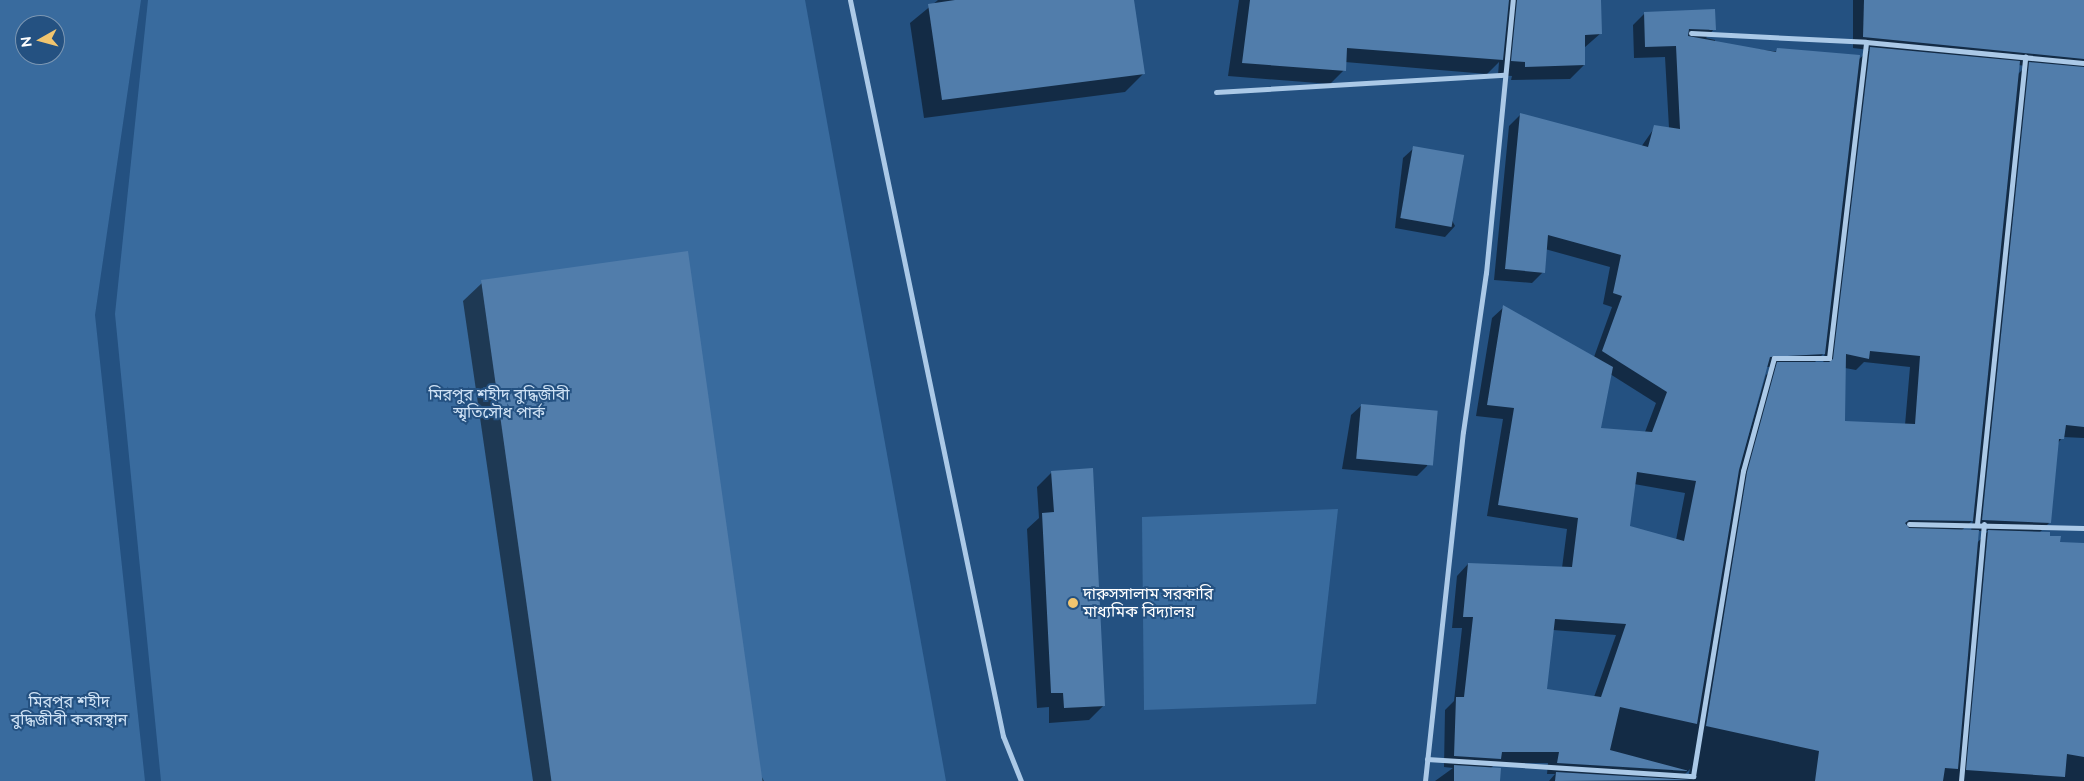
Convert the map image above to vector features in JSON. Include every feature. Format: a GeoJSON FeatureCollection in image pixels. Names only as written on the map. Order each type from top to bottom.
{"type":"FeatureCollection","features":[{"type":"Feature","properties":{"kind":"street"},"geometry":{"type":"LineString","coordinates":[[850,0],[1003,736],[1020,781]]}},
{"type":"Feature","properties":{"kind":"street"},"geometry":{"type":"LineString","coordinates":[[1425,781],[1463,432],[1486,274],[1504,75],[1513,0]]}},
{"type":"Feature","properties":{"kind":"street"},"geometry":{"type":"LineString","coordinates":[[1692,33],[1866,42],[2084,63]]}},
{"type":"Feature","properties":{"kind":"street"},"geometry":{"type":"LineString","coordinates":[[1427,760],[1693,776],[1744,471],[1774,358],[1829,358],[1866,42]]}},
{"type":"Feature","properties":{"kind":"street"},"geometry":{"type":"LineString","coordinates":[[1977,524],[2024,56]]}},
{"type":"Feature","properties":{"kind":"street"},"geometry":{"type":"LineString","coordinates":[[1216,92],[1504,75]]}},
{"type":"Feature","properties":{"kind":"street"},"geometry":{"type":"LineString","coordinates":[[1909,524],[1984,524],[2084,528]]}},
{"type":"Feature","properties":{"kind":"street"},"geometry":{"type":"LineString","coordinates":[[1961,781],[1984,524]]}},
{"type":"Feature","properties":{"kind":"green space","name":"মিরপুর শহীদ বুদ্ধিজীবী কবরস্থান"},"geometry":{"type":"Polygon","coordinates":[[[0,0],[141,0],[95,315],[145,781],[0,781],[0,0]]]}},
{"type":"Feature","properties":{"kind":"green space","name":"মিরপুর শহীদ বুদ্ধিজীবী স্মৃতিসৌধ পার্ক"},"geometry":{"type":"Polygon","coordinates":[[[148,0],[805,0],[946,781],[161,781],[115,314],[148,0]]]}},
{"type":"Feature","properties":{"kind":"green space"},"geometry":{"type":"Polygon","coordinates":[[[1338,509],[1316,704],[1144,710],[1142,517],[1338,509]]]}},
{"type":"Feature","properties":{"kind":"building"},"geometry":{"type":"Polygon","coordinates":[[[955,0],[1134,0],[1145,74],[942,100],[928,4],[955,0]]]}},
{"type":"Feature","properties":{"kind":"building"},"geometry":{"type":"Polygon","coordinates":[[[1250,0],[1509,0],[1503,60],[1347,48],[1346,71],[1242,63],[1250,0]]]}},
{"type":"Feature","properties":{"kind":"building"},"geometry":{"type":"Polygon","coordinates":[[[1517,0],[1601,0],[1602,34],[1585,35],[1585,65],[1525,67],[1525,62],[1511,61],[1517,0]]]}},
{"type":"Feature","properties":{"kind":"building"},"geometry":{"type":"Polygon","coordinates":[[[1864,0],[2084,0],[2084,59],[1863,37],[1864,0]]]}},
{"type":"Feature","properties":{"kind":"building"},"geometry":{"type":"Polygon","coordinates":[[[1715,9],[1716,30],[1689,29],[1688,36],[1776,52],[1777,48],[1860,55],[1825,354],[1770,357],[1739,470],[1697,724],[1620,707],[1610,750],[1689,771],[1557,763],[1559,752],[1502,752],[1501,759],[1454,756],[1456,697],[1464,697],[1473,617],[1463,617],[1468,563],[1572,567],[1578,518],[1498,505],[1514,408],[1487,405],[1503,305],[1613,367],[1601,428],[1652,432],[1667,392],[1602,351],[1622,296],[1613,293],[1621,255],[1548,235],[1545,273],[1505,269],[1520,113],[1648,147],[1654,125],[1680,129],[1676,46],[1645,47],[1644,12],[1715,9]],[[1637,472],[1630,526],[1684,541],[1696,481],[1637,472]],[[1555,619],[1547,689],[1601,697],[1626,624],[1555,619]]]}},
{"type":"Feature","properties":{"kind":"building"},"geometry":{"type":"Polygon","coordinates":[[[1870,47],[2020,61],[1973,521],[1909,520],[1905,523],[1909,528],[1979,530],[1958,769],[1945,768],[1943,781],[1815,781],[1819,751],[1706,726],[1747,472],[1777,362],[1829,362],[1833,359],[1870,47]],[[1870,351],[1869,359],[1846,354],[1845,421],[1915,424],[1920,356],[1870,351]]]}},
{"type":"Feature","properties":{"kind":"building"},"geometry":{"type":"Polygon","coordinates":[[[2029,62],[2084,67],[2084,427],[2066,425],[2064,439],[2059,439],[2051,523],[1982,520],[2029,62]]]}},
{"type":"Feature","properties":{"kind":"building"},"geometry":{"type":"Polygon","coordinates":[[[1413,146],[1464,155],[1452,227],[1400,218],[1413,146]]]}},
{"type":"Feature","properties":{"kind":"building"},"geometry":{"type":"Polygon","coordinates":[[[688,251],[762,781],[551,781],[481,280],[688,251]]]}},
{"type":"Feature","properties":{"kind":"building"},"geometry":{"type":"Polygon","coordinates":[[[1361,404],[1438,411],[1433,466],[1356,459],[1361,404]]]}},
{"type":"Feature","properties":{"kind":"building","name":"দারুসসালাম সরকারি মাধ্যমিক বিদ্যালয়"},"geometry":{"type":"Polygon","coordinates":[[[1093,468],[1105,706],[1064,708],[1063,693],[1051,693],[1042,513],[1054,512],[1051,471],[1093,468]]]}},
{"type":"Feature","properties":{"kind":"building"},"geometry":{"type":"Polygon","coordinates":[[[1988,530],[2050,532],[2050,536],[2061,536],[2060,542],[2084,543],[2084,757],[2067,754],[2065,777],[1966,770],[1988,530]]]}},
{"type":"Feature","properties":{"kind":"building"},"geometry":{"type":"Polygon","coordinates":[[[1454,765],[1501,768],[1500,781],[1454,781],[1454,765]]]}},
{"type":"Feature","properties":{"kind":"building"},"geometry":{"type":"Polygon","coordinates":[[[1556,772],[1692,780],[1555,781],[1556,772]]]}},
{"type":"Feature","properties":{"kind":"place","name":"দারুসসালাম সরকারি মাধ্যমিক বিদ্যালয়"},"geometry":{"type":"Point","coordinates":[1073,603]}}]}
